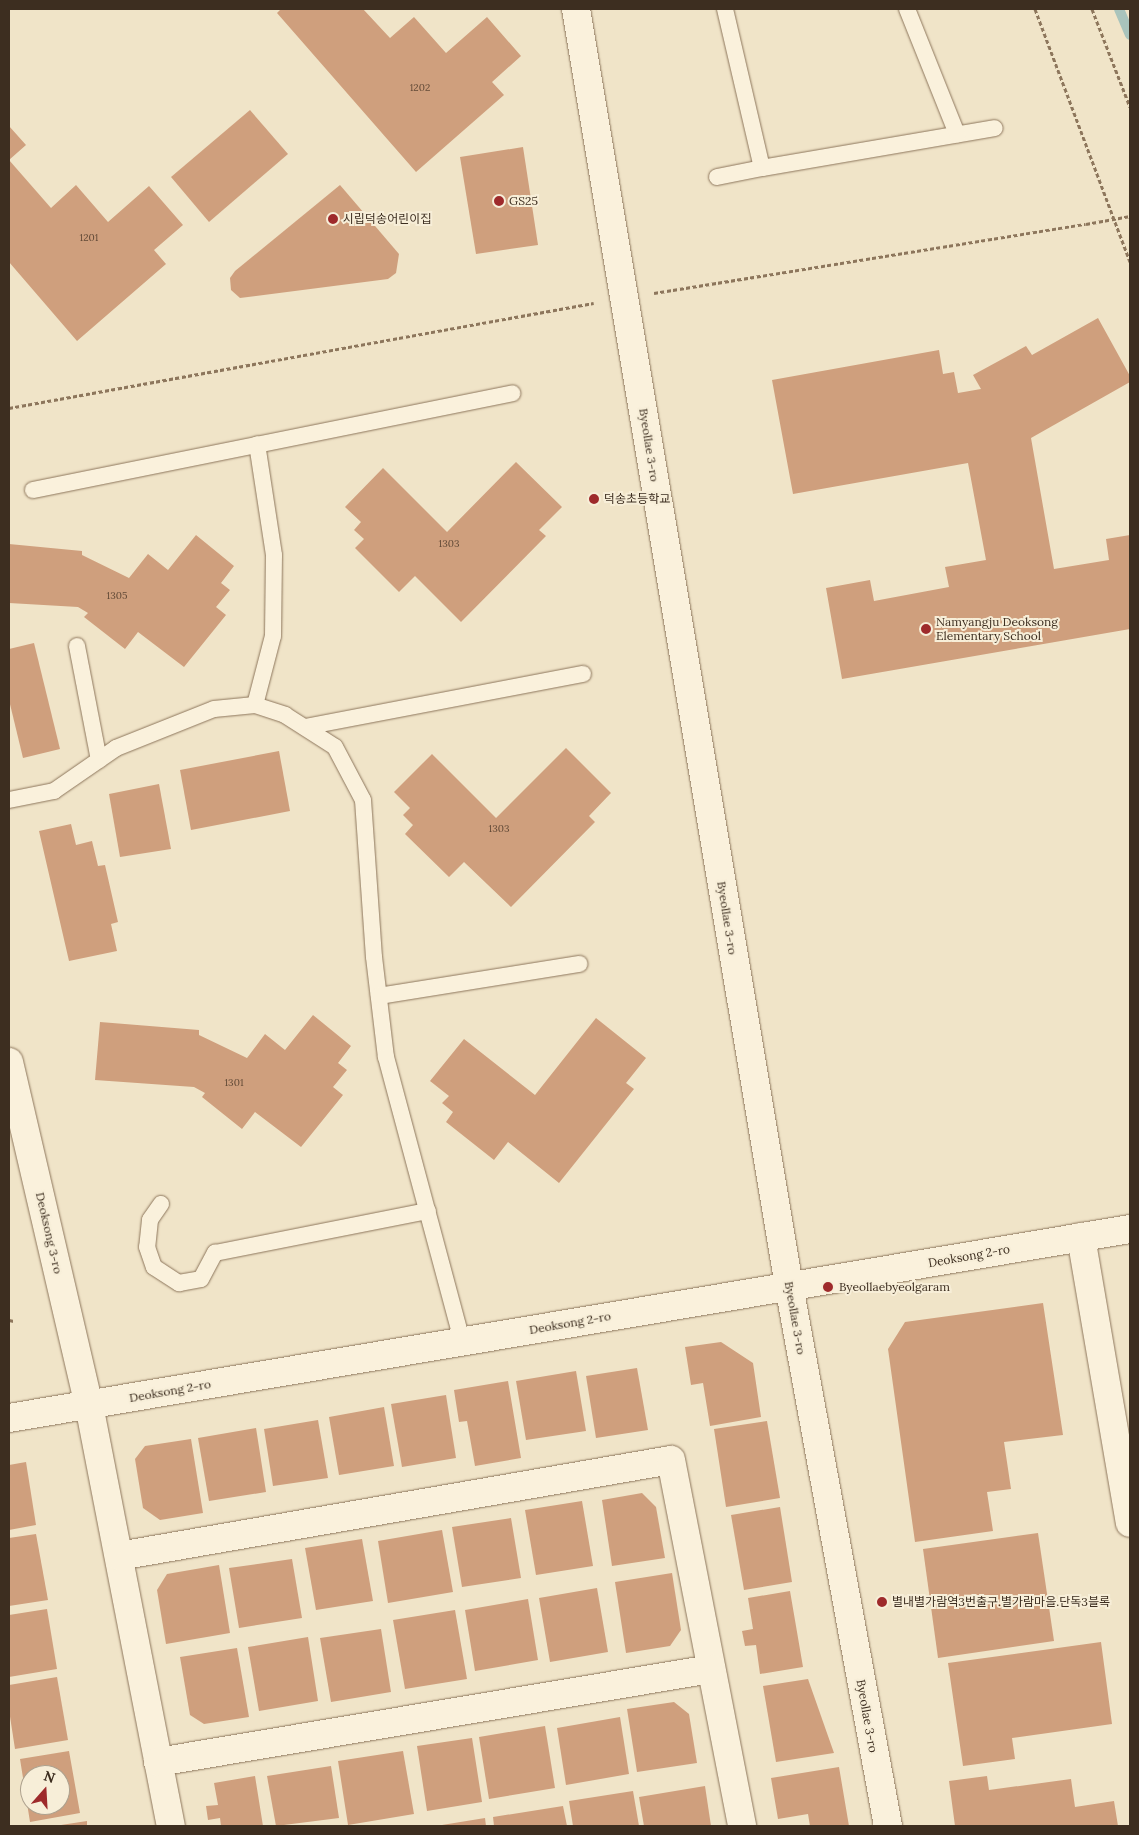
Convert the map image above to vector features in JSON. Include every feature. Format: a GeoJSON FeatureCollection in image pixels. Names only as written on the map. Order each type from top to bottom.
{"type":"FeatureCollection","features":[{"type":"Feature","properties":{"kind":"street","name":"Byeollae 3-ro"},"geometry":{"type":"LineString","coordinates":[[576,9],[789,1286],[888,1826]]}},
{"type":"Feature","properties":{"kind":"street","name":"Deoksong 3-ro"},"geometry":{"type":"LineString","coordinates":[[9,1062],[89,1405],[171,1826]]}},
{"type":"Feature","properties":{"kind":"street","name":"Deoksong 2-ro"},"geometry":{"type":"LineString","coordinates":[[9,1418],[1130,1228]]}},
{"type":"Feature","properties":{"kind":"street"},"geometry":{"type":"LineString","coordinates":[[1081,1237],[1130,1523]]}},
{"type":"Feature","properties":{"kind":"street"},"geometry":{"type":"LineString","coordinates":[[119,1556],[671,1460],[742,1826]]}},
{"type":"Feature","properties":{"kind":"street"},"geometry":{"type":"LineString","coordinates":[[158,1762],[711,1669]]}},
{"type":"Feature","properties":{"kind":"lane"},"geometry":{"type":"LineString","coordinates":[[725,9],[762,168]]}},
{"type":"Feature","properties":{"kind":"lane"},"geometry":{"type":"LineString","coordinates":[[907,9],[957,134]]}},
{"type":"Feature","properties":{"kind":"lane"},"geometry":{"type":"LineString","coordinates":[[717,177],[995,128]]}},
{"type":"Feature","properties":{"kind":"lane"},"geometry":{"type":"LineString","coordinates":[[33,490],[512,393]]}},
{"type":"Feature","properties":{"kind":"lane"},"geometry":{"type":"LineString","coordinates":[[255,705],[273,636],[274,555],[257,444]]}},
{"type":"Feature","properties":{"kind":"lane"},"geometry":{"type":"LineString","coordinates":[[77,646],[99,760]]}},
{"type":"Feature","properties":{"kind":"lane"},"geometry":{"type":"LineString","coordinates":[[305,727],[583,674]]}},
{"type":"Feature","properties":{"kind":"lane"},"geometry":{"type":"LineString","coordinates":[[9,800],[54,791],[116,748],[214,709],[255,705],[305,727],[335,747],[363,800],[379,996],[386,1057],[462,1342]]}},
{"type":"Feature","properties":{"kind":"lane"},"geometry":{"type":"LineString","coordinates":[[379,996],[580,964]]}},
{"type":"Feature","properties":{"kind":"lane"},"geometry":{"type":"LineString","coordinates":[[161,1204],[150,1220],[147,1247],[154,1267],[179,1283],[202,1279],[215,1253],[428,1211]]}},
{"type":"Feature","properties":{"kind":"path"},"geometry":{"type":"LineString","coordinates":[[1035,9],[1130,262]]}},
{"type":"Feature","properties":{"kind":"path"},"geometry":{"type":"LineString","coordinates":[[1092,9],[1130,107]]}},
{"type":"Feature","properties":{"kind":"path"},"geometry":{"type":"LineString","coordinates":[[9,408],[624,298],[1130,216]]}},
{"type":"Feature","properties":{"kind":"path"},"geometry":{"type":"LineString","coordinates":[[9,1320],[14,1321]]}},
{"type":"Feature","properties":{"kind":"building"},"geometry":{"type":"Polygon","coordinates":[[[281,9],[363,9],[390,38],[414,17],[446,53],[487,17],[521,56],[492,82],[504,95],[416,172],[277,13],[281,9]]]}},
{"type":"Feature","properties":{"kind":"building"},"geometry":{"type":"Polygon","coordinates":[[[250,110],[288,154],[209,222],[171,177],[250,110]]]}},
{"type":"Feature","properties":{"kind":"building"},"geometry":{"type":"Polygon","coordinates":[[[9,126],[26,145],[9,160],[9,126]]]}},
{"type":"Feature","properties":{"kind":"building","name":"GS25"},"geometry":{"type":"Polygon","coordinates":[[[523,147],[538,245],[476,254],[460,157],[523,147]]]}},
{"type":"Feature","properties":{"kind":"building"},"geometry":{"type":"Polygon","coordinates":[[[9,160],[51,208],[76,185],[108,222],[149,186],[183,225],[154,250],[166,264],[77,341],[9,262],[9,160]]]}},
{"type":"Feature","properties":{"kind":"building","name":"시립덕송어린이집"},"geometry":{"type":"Polygon","coordinates":[[[340,185],[399,254],[396,273],[388,279],[240,298],[231,290],[230,278],[235,271],[340,185]]]}},
{"type":"Feature","properties":{"kind":"building"},"geometry":{"type":"Polygon","coordinates":[[[1098,318],[1130,376],[1130,382],[1031,438],[1054,569],[1109,560],[1106,539],[1130,535],[1130,629],[842,679],[826,588],[870,580],[874,601],[949,587],[945,567],[986,560],[968,463],[793,494],[772,380],[939,350],[943,374],[954,372],[958,393],[981,389],[973,375],[1026,346],[1032,355],[1098,318]]]}},
{"type":"Feature","properties":{"kind":"building"},"geometry":{"type":"Polygon","coordinates":[[[516,462],[562,507],[539,530],[546,536],[461,622],[415,576],[399,592],[355,548],[364,539],[354,530],[361,522],[345,507],[383,468],[447,532],[516,462]]]}},
{"type":"Feature","properties":{"kind":"building"},"geometry":{"type":"Polygon","coordinates":[[[196,535],[234,566],[221,583],[230,590],[216,607],[226,615],[184,667],[138,632],[125,649],[84,617],[88,613],[78,607],[9,603],[9,544],[82,551],[82,555],[129,578],[148,554],[168,570],[196,535]]]}},
{"type":"Feature","properties":{"kind":"building"},"geometry":{"type":"Polygon","coordinates":[[[34,643],[60,749],[23,758],[9,700],[9,649],[34,643]]]}},
{"type":"Feature","properties":{"kind":"building"},"geometry":{"type":"Polygon","coordinates":[[[566,748],[611,793],[589,816],[595,822],[511,907],[464,862],[449,877],[405,834],[413,825],[403,815],[410,808],[394,792],[432,754],[496,818],[566,748]]]}},
{"type":"Feature","properties":{"kind":"building"},"geometry":{"type":"Polygon","coordinates":[[[279,751],[290,811],[191,830],[180,770],[279,751]]]}},
{"type":"Feature","properties":{"kind":"building"},"geometry":{"type":"Polygon","coordinates":[[[159,784],[171,849],[120,857],[109,794],[159,784]]]}},
{"type":"Feature","properties":{"kind":"building"},"geometry":{"type":"Polygon","coordinates":[[[71,824],[76,845],[92,841],[98,866],[105,865],[118,922],[111,924],[117,951],[69,961],[39,831],[71,824]]]}},
{"type":"Feature","properties":{"kind":"building"},"geometry":{"type":"Polygon","coordinates":[[[313,1015],[351,1046],[338,1063],[347,1070],[333,1087],[343,1095],[301,1147],[255,1112],[242,1129],[202,1097],[205,1093],[194,1087],[95,1080],[100,1022],[199,1030],[199,1035],[247,1058],[265,1034],[285,1050],[313,1015]]]}},
{"type":"Feature","properties":{"kind":"building"},"geometry":{"type":"Polygon","coordinates":[[[596,1018],[646,1058],[626,1083],[634,1089],[559,1183],[508,1142],[494,1160],[446,1122],[453,1112],[442,1103],[449,1096],[430,1081],[464,1039],[535,1095],[596,1018]]]}},
{"type":"Feature","properties":{"kind":"building"},"geometry":{"type":"Polygon","coordinates":[[[1043,1303],[1063,1435],[1004,1442],[1011,1489],[987,1492],[993,1531],[915,1542],[888,1349],[905,1322],[1043,1303]]]}},
{"type":"Feature","properties":{"kind":"building"},"geometry":{"type":"Polygon","coordinates":[[[721,1342],[753,1363],[761,1417],[710,1426],[703,1383],[691,1385],[685,1347],[721,1342]]]}},
{"type":"Feature","properties":{"kind":"building"},"geometry":{"type":"Polygon","coordinates":[[[637,1368],[648,1430],[596,1438],[586,1376],[637,1368]]]}},
{"type":"Feature","properties":{"kind":"building"},"geometry":{"type":"Polygon","coordinates":[[[576,1371],[586,1431],[526,1440],[516,1381],[576,1371]]]}},
{"type":"Feature","properties":{"kind":"building"},"geometry":{"type":"Polygon","coordinates":[[[508,1381],[521,1458],[475,1466],[467,1421],[459,1422],[454,1390],[508,1381]]]}},
{"type":"Feature","properties":{"kind":"building"},"geometry":{"type":"Polygon","coordinates":[[[446,1395],[456,1458],[402,1467],[391,1404],[446,1395]]]}},
{"type":"Feature","properties":{"kind":"building"},"geometry":{"type":"Polygon","coordinates":[[[384,1407],[394,1466],[339,1475],[329,1417],[384,1407]]]}},
{"type":"Feature","properties":{"kind":"building"},"geometry":{"type":"Polygon","coordinates":[[[318,1420],[328,1478],[273,1486],[264,1429],[318,1420]]]}},
{"type":"Feature","properties":{"kind":"building"},"geometry":{"type":"Polygon","coordinates":[[[767,1421],[780,1498],[726,1507],[714,1429],[767,1421]]]}},
{"type":"Feature","properties":{"kind":"building"},"geometry":{"type":"Polygon","coordinates":[[[256,1428],[266,1492],[209,1501],[198,1438],[256,1428]]]}},
{"type":"Feature","properties":{"kind":"building"},"geometry":{"type":"Polygon","coordinates":[[[191,1439],[203,1513],[160,1520],[143,1508],[135,1459],[145,1446],[191,1439]]]}},
{"type":"Feature","properties":{"kind":"building"},"geometry":{"type":"Polygon","coordinates":[[[26,1462],[36,1525],[9,1530],[9,1465],[26,1462]]]}},
{"type":"Feature","properties":{"kind":"building"},"geometry":{"type":"Polygon","coordinates":[[[642,1493],[656,1507],[665,1558],[612,1566],[602,1500],[642,1493]]]}},
{"type":"Feature","properties":{"kind":"building"},"geometry":{"type":"Polygon","coordinates":[[[582,1501],[593,1566],[536,1575],[525,1510],[582,1501]]]}},
{"type":"Feature","properties":{"kind":"building"},"geometry":{"type":"Polygon","coordinates":[[[780,1507],[792,1582],[744,1590],[731,1515],[780,1507]]]}},
{"type":"Feature","properties":{"kind":"building"},"geometry":{"type":"Polygon","coordinates":[[[511,1518],[521,1578],[462,1587],[452,1527],[511,1518]]]}},
{"type":"Feature","properties":{"kind":"building"},"geometry":{"type":"Polygon","coordinates":[[[442,1530],[453,1592],[388,1603],[378,1541],[442,1530]]]}},
{"type":"Feature","properties":{"kind":"building"},"geometry":{"type":"Polygon","coordinates":[[[1038,1533],[1054,1641],[938,1658],[923,1549],[1038,1533]]]}},
{"type":"Feature","properties":{"kind":"building"},"geometry":{"type":"Polygon","coordinates":[[[36,1534],[48,1600],[9,1606],[9,1538],[36,1534]]]}},
{"type":"Feature","properties":{"kind":"building"},"geometry":{"type":"Polygon","coordinates":[[[362,1539],[373,1601],[316,1610],[305,1548],[362,1539]]]}},
{"type":"Feature","properties":{"kind":"building"},"geometry":{"type":"Polygon","coordinates":[[[292,1559],[302,1618],[239,1628],[229,1568],[292,1559]]]}},
{"type":"Feature","properties":{"kind":"building"},"geometry":{"type":"Polygon","coordinates":[[[219,1565],[230,1633],[166,1644],[157,1590],[167,1574],[219,1565]]]}},
{"type":"Feature","properties":{"kind":"building"},"geometry":{"type":"Polygon","coordinates":[[[672,1573],[681,1630],[670,1646],[626,1653],[615,1582],[672,1573]]]}},
{"type":"Feature","properties":{"kind":"building"},"geometry":{"type":"Polygon","coordinates":[[[597,1588],[608,1652],[550,1662],[539,1598],[597,1588]]]}},
{"type":"Feature","properties":{"kind":"building"},"geometry":{"type":"Polygon","coordinates":[[[790,1591],[803,1667],[760,1674],[756,1645],[745,1646],[742,1631],[753,1629],[748,1598],[790,1591]]]}},
{"type":"Feature","properties":{"kind":"building"},"geometry":{"type":"Polygon","coordinates":[[[528,1599],[538,1660],[475,1671],[465,1610],[528,1599]]]}},
{"type":"Feature","properties":{"kind":"building"},"geometry":{"type":"Polygon","coordinates":[[[47,1609],[57,1669],[9,1677],[9,1615],[47,1609]]]}},
{"type":"Feature","properties":{"kind":"building"},"geometry":{"type":"Polygon","coordinates":[[[455,1610],[467,1679],[405,1689],[393,1620],[455,1610]]]}},
{"type":"Feature","properties":{"kind":"building"},"geometry":{"type":"Polygon","coordinates":[[[381,1629],[391,1692],[331,1702],[320,1638],[381,1629]]]}},
{"type":"Feature","properties":{"kind":"building"},"geometry":{"type":"Polygon","coordinates":[[[308,1637],[318,1701],[259,1711],[248,1647],[308,1637]]]}},
{"type":"Feature","properties":{"kind":"building"},"geometry":{"type":"Polygon","coordinates":[[[1101,1642],[1112,1724],[1012,1738],[1015,1759],[963,1766],[948,1663],[1101,1642]]]}},
{"type":"Feature","properties":{"kind":"building"},"geometry":{"type":"Polygon","coordinates":[[[237,1648],[249,1717],[204,1724],[190,1715],[180,1657],[237,1648]]]}},
{"type":"Feature","properties":{"kind":"building"},"geometry":{"type":"Polygon","coordinates":[[[57,1677],[68,1740],[15,1749],[9,1710],[9,1685],[57,1677]]]}},
{"type":"Feature","properties":{"kind":"building"},"geometry":{"type":"Polygon","coordinates":[[[808,1679],[834,1753],[776,1762],[763,1686],[808,1679]]]}},
{"type":"Feature","properties":{"kind":"building"},"geometry":{"type":"Polygon","coordinates":[[[674,1702],[689,1714],[697,1763],[637,1772],[627,1709],[674,1702]]]}},
{"type":"Feature","properties":{"kind":"building"},"geometry":{"type":"Polygon","coordinates":[[[620,1717],[629,1774],[566,1785],[557,1728],[620,1717]]]}},
{"type":"Feature","properties":{"kind":"building"},"geometry":{"type":"Polygon","coordinates":[[[545,1726],[555,1788],[489,1799],[479,1737],[545,1726]]]}},
{"type":"Feature","properties":{"kind":"building"},"geometry":{"type":"Polygon","coordinates":[[[472,1738],[482,1802],[427,1811],[417,1746],[472,1738]]]}},
{"type":"Feature","properties":{"kind":"building"},"geometry":{"type":"Polygon","coordinates":[[[69,1751],[80,1813],[70,1815],[70,1765],[21,1765],[20,1759],[69,1751]]]}},
{"type":"Feature","properties":{"kind":"building"},"geometry":{"type":"Polygon","coordinates":[[[403,1751],[414,1814],[348,1825],[338,1761],[403,1751]]]}},
{"type":"Feature","properties":{"kind":"building"},"geometry":{"type":"Polygon","coordinates":[[[331,1766],[339,1818],[276,1826],[267,1776],[331,1766]]]}},
{"type":"Feature","properties":{"kind":"building"},"geometry":{"type":"Polygon","coordinates":[[[839,1767],[849,1826],[810,1826],[808,1814],[778,1819],[771,1778],[839,1767]]]}},
{"type":"Feature","properties":{"kind":"building"},"geometry":{"type":"Polygon","coordinates":[[[255,1776],[263,1826],[221,1826],[220,1818],[208,1820],[206,1806],[218,1805],[214,1783],[255,1776]]]}},
{"type":"Feature","properties":{"kind":"building"},"geometry":{"type":"Polygon","coordinates":[[[987,1776],[989,1790],[1071,1779],[1075,1807],[1114,1801],[1118,1826],[955,1826],[949,1781],[987,1776]]]}},
{"type":"Feature","properties":{"kind":"building"},"geometry":{"type":"Polygon","coordinates":[[[705,1786],[711,1826],[644,1826],[639,1797],[705,1786]]]}},
{"type":"Feature","properties":{"kind":"building"},"geometry":{"type":"Polygon","coordinates":[[[633,1791],[639,1826],[573,1826],[569,1801],[633,1791]]]}},
{"type":"Feature","properties":{"kind":"building"},"geometry":{"type":"Polygon","coordinates":[[[563,1806],[567,1826],[494,1826],[493,1817],[563,1806]]]}},
{"type":"Feature","properties":{"kind":"building"},"geometry":{"type":"Polygon","coordinates":[[[29,1815],[69,1815],[30,1822],[29,1815]]]}},
{"type":"Feature","properties":{"kind":"building"},"geometry":{"type":"Polygon","coordinates":[[[485,1818],[486,1826],[442,1826],[442,1825],[485,1818]]]}},
{"type":"Feature","properties":{"kind":"building"},"geometry":{"type":"Polygon","coordinates":[[[87,1821],[87,1826],[61,1825],[87,1821]]]}},
{"type":"Feature","properties":{"kind":"waterway"},"geometry":{"type":"LineString","coordinates":[[1119,9],[1130,35]]}},
{"type":"Feature","properties":{"kind":"place","name":"GS25"},"geometry":{"type":"Point","coordinates":[499,201]}},
{"type":"Feature","properties":{"kind":"place","name":"시립덕송어린이집"},"geometry":{"type":"Point","coordinates":[333,219]}},
{"type":"Feature","properties":{"kind":"place","name":"덕송초등학교"},"geometry":{"type":"Point","coordinates":[594,499]}},
{"type":"Feature","properties":{"kind":"place","name":"Namyangju Deoksong Elementary School"},"geometry":{"type":"Point","coordinates":[926,629]}},
{"type":"Feature","properties":{"kind":"place","name":"Byeollaebyeolgaram"},"geometry":{"type":"Point","coordinates":[828,1287]}},
{"type":"Feature","properties":{"kind":"place","name":"별내별가람역3번출구.별가람마을.단독3블록"},"geometry":{"type":"Point","coordinates":[882,1602]}}]}
